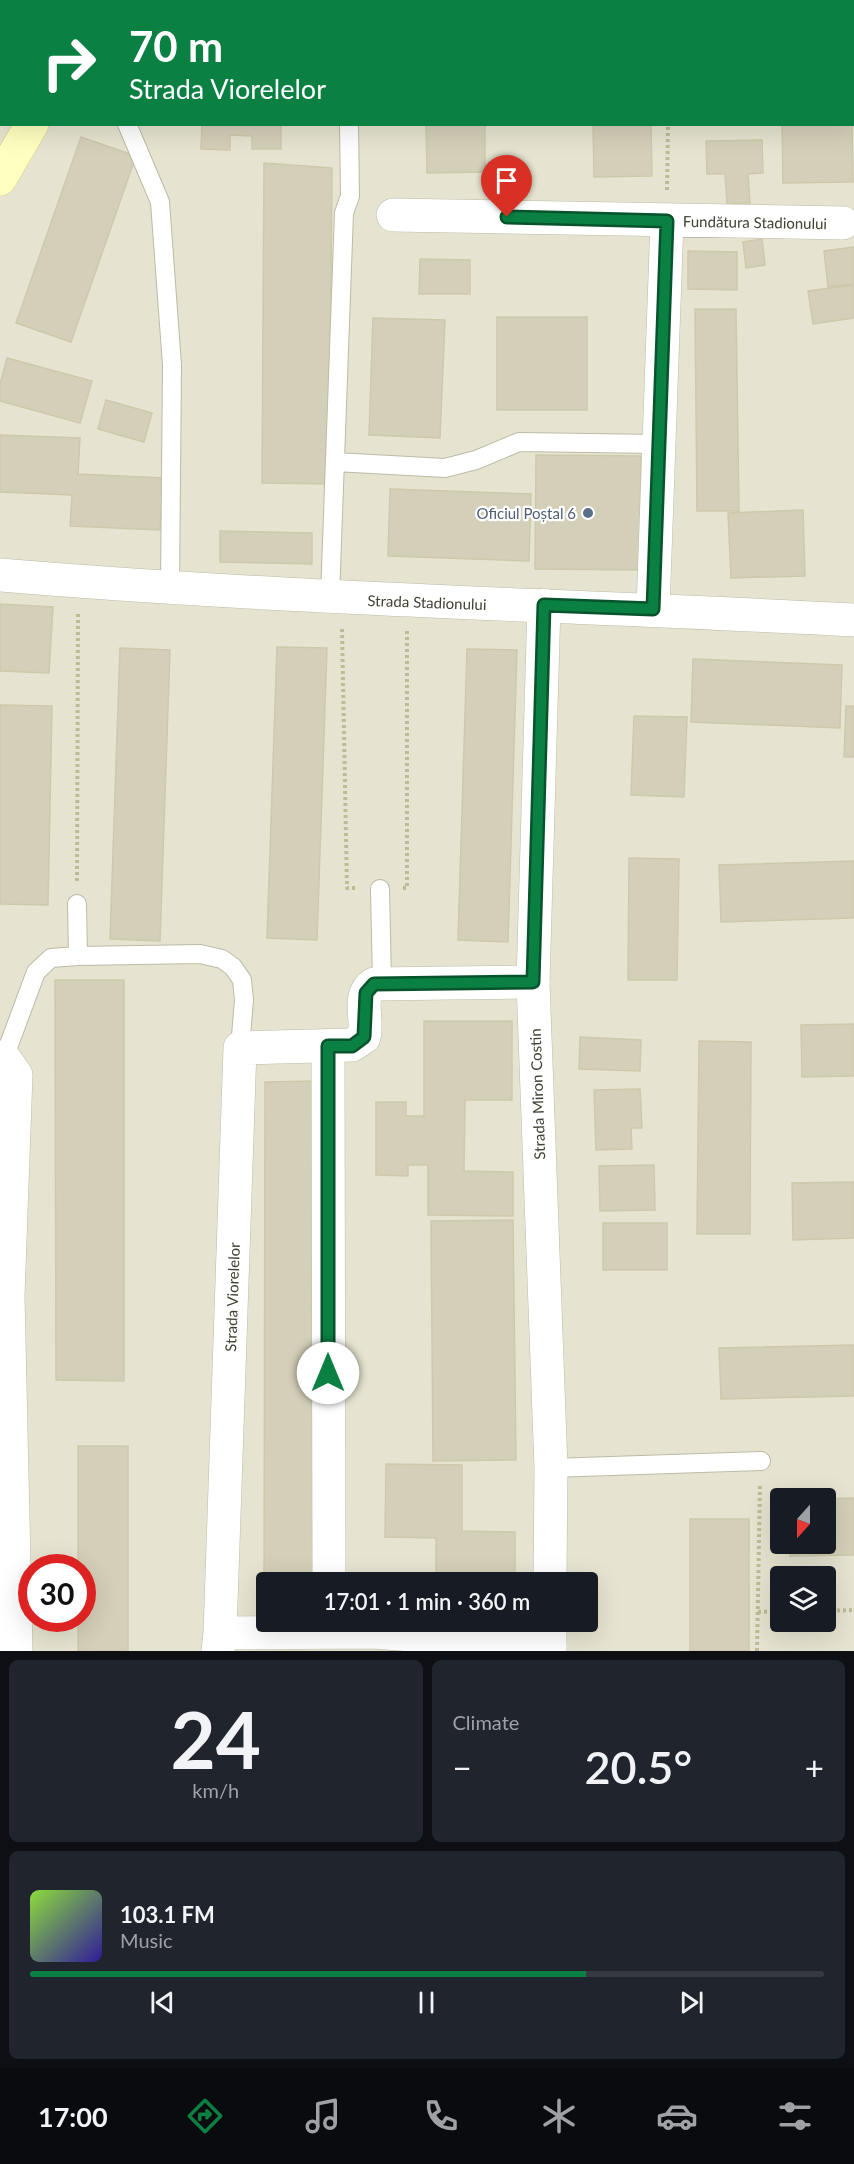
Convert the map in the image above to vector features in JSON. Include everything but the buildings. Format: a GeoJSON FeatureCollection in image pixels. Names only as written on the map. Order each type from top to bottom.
{"type":"FeatureCollection","features":[{"type":"Feature","properties":{"kind":"main road"},"geometry":{"type":"LineString","coordinates":[[2,168],[8,126]]}},
{"type":"Feature","properties":{"kind":"main road"},"geometry":{"type":"LineString","coordinates":[[2,168],[31,126]]}},
{"type":"Feature","properties":{"kind":"street","name":"Fundătura Stadionului"},"geometry":{"type":"LineString","coordinates":[[393,214],[843,223]]}},
{"type":"Feature","properties":{"kind":"street","name":"Fundătura Stadionului"},"geometry":{"type":"LineString","coordinates":[[653,609],[667,221]]}},
{"type":"Feature","properties":{"kind":"street","name":"Strada Stadionului"},"geometry":{"type":"LineString","coordinates":[[0,575],[78,582],[407,602],[653,609],[854,620]]}},
{"type":"Feature","properties":{"kind":"street","name":"Strada Miron Costin"},"geometry":{"type":"LineString","coordinates":[[544,605],[533,982],[550,1468],[550,1572]]}},
{"type":"Feature","properties":{"kind":"street"},"geometry":{"type":"LineString","coordinates":[[240,1048],[352,1046],[361,1041],[366,1030],[366,993],[370,987],[382,982],[533,982]]}},
{"type":"Feature","properties":{"kind":"street"},"geometry":{"type":"LineString","coordinates":[[328,1046],[329,1572]]}},
{"type":"Feature","properties":{"kind":"street","name":"Strada Viorelelor"},"geometry":{"type":"LineString","coordinates":[[240,1048],[219,1642],[292,1632]]}},
{"type":"Feature","properties":{"kind":"street"},"geometry":{"type":"LineString","coordinates":[[2,1058],[16,1075],[4,1295],[16,1651]]}},
{"type":"Feature","properties":{"kind":"street","name":"Strada Viorelelor"},"geometry":{"type":"LineString","coordinates":[[374,1632],[550,1640]]}},
{"type":"Feature","properties":{"kind":"lane"},"geometry":{"type":"LineString","coordinates":[[129,126],[160,202],[172,365],[170,587]]}},
{"type":"Feature","properties":{"kind":"lane"},"geometry":{"type":"LineString","coordinates":[[335,598],[334,462],[344,213],[350,196],[349,126]]}},
{"type":"Feature","properties":{"kind":"lane"},"geometry":{"type":"LineString","coordinates":[[334,462],[445,468],[476,460],[519,442],[659,444]]}},
{"type":"Feature","properties":{"kind":"lane"},"geometry":{"type":"LineString","coordinates":[[380,890],[382,982]]}},
{"type":"Feature","properties":{"kind":"lane"},"geometry":{"type":"LineString","coordinates":[[77,904],[78,956]]}},
{"type":"Feature","properties":{"kind":"lane"},"geometry":{"type":"LineString","coordinates":[[2,1058],[36,972],[51,958],[78,956],[200,954],[222,959],[233,967],[242,980],[244,1000],[240,1048]]}},
{"type":"Feature","properties":{"kind":"lane"},"geometry":{"type":"LineString","coordinates":[[550,1468],[761,1461]]}},
{"type":"Feature","properties":{"kind":"path"},"geometry":{"type":"LineString","coordinates":[[667,221],[668,126]]}},
{"type":"Feature","properties":{"kind":"path"},"geometry":{"type":"LineString","coordinates":[[77,904],[78,582]]}},
{"type":"Feature","properties":{"kind":"path"},"geometry":{"type":"LineString","coordinates":[[335,598],[347,888],[380,890],[407,888],[407,602]]}},
{"type":"Feature","properties":{"kind":"path"},"geometry":{"type":"LineString","coordinates":[[758,1651],[761,1461]]}},
{"type":"Feature","properties":{"kind":"path"},"geometry":{"type":"LineString","coordinates":[[836,1611],[854,1610]]}},
{"type":"Feature","properties":{"kind":"path"},"geometry":{"type":"LineString","coordinates":[[758,1612],[770,1611]]}},
{"type":"Feature","properties":{"kind":"shaded area"},"geometry":{"type":"Polygon","coordinates":[[[0,126],[854,126],[854,1651],[0,1651],[0,126]]]}},
{"type":"Feature","properties":{"kind":"place","name":"Oficiul Poștal 6"},"geometry":{"type":"Point","coordinates":[588,513]}},
{"type":"Feature","properties":{"kind":"route"},"geometry":{"type":"LineString","coordinates":[[328,1373],[328,1046],[352,1046],[364,1037],[366,1030],[364,1001],[366,993],[374,984],[382,982],[533,982],[544,605],[653,609],[667,221],[507,217]]}}]}
